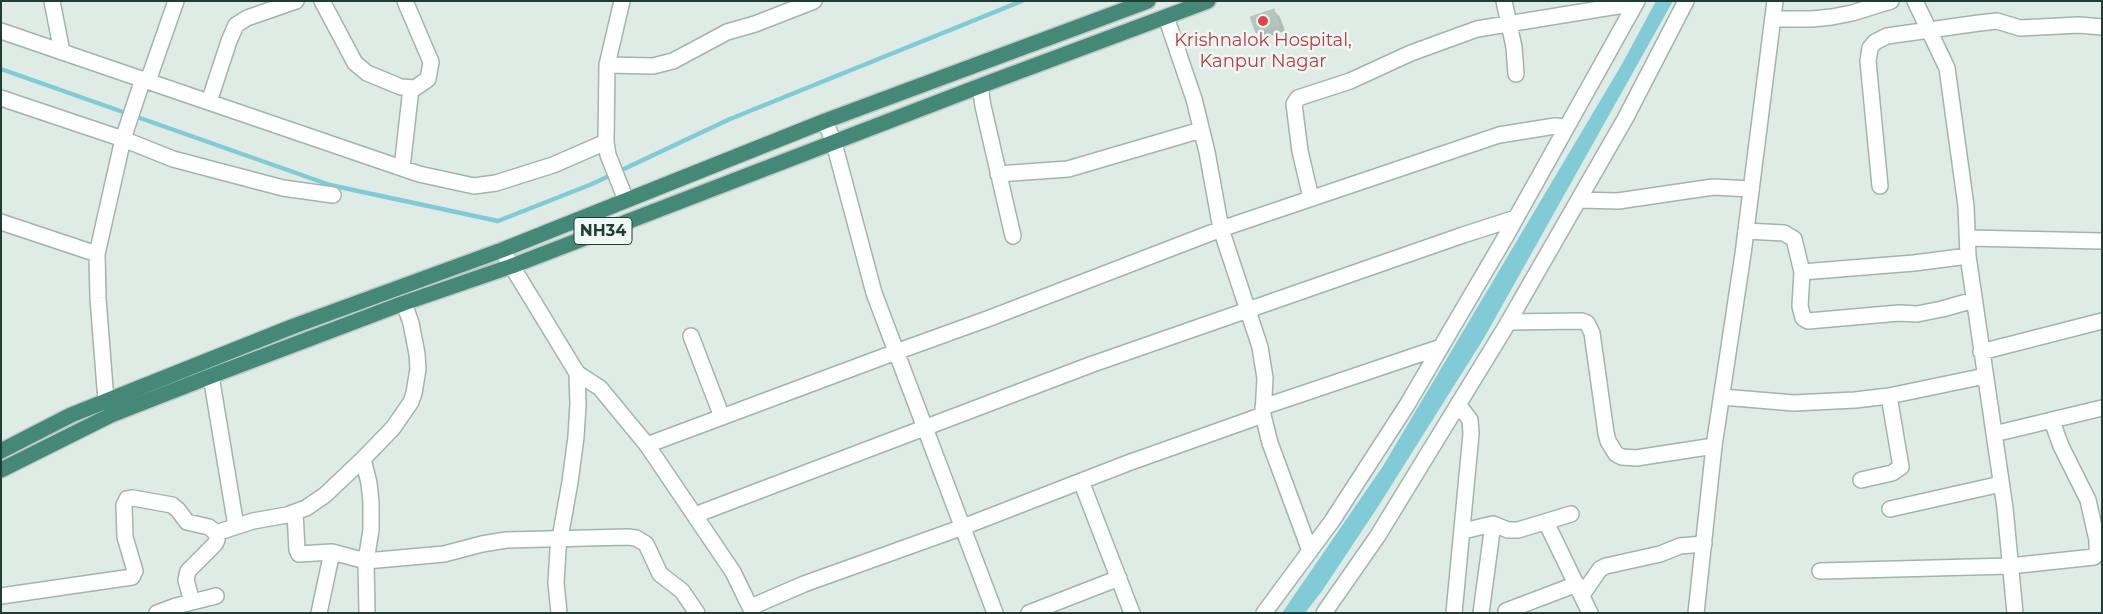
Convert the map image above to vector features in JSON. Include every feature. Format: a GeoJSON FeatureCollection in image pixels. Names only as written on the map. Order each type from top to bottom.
{"type":"FeatureCollection","features":[{"type":"Feature","properties":{"kind":"highway","name":"NH34"},"geometry":{"type":"LineString","coordinates":[[1,470],[59,439],[109,408],[294,326],[502,250],[825,122],[1148,1]]}},
{"type":"Feature","properties":{"kind":"highway","name":"NH34"},"geometry":{"type":"LineString","coordinates":[[1,451],[54,423],[211,376],[404,303],[512,266],[980,86],[1208,1]]}},
{"type":"Feature","properties":{"kind":"street"},"geometry":{"type":"LineString","coordinates":[[52,1],[62,52]]}},
{"type":"Feature","properties":{"kind":"street"},"geometry":{"type":"LineString","coordinates":[[109,408],[98,298],[97,254],[124,137],[176,1]]}},
{"type":"Feature","properties":{"kind":"street"},"geometry":{"type":"LineString","coordinates":[[209,102],[236,25],[247,18],[296,1]]}},
{"type":"Feature","properties":{"kind":"street"},"geometry":{"type":"LineString","coordinates":[[322,1],[355,63],[367,73],[401,87],[411,88],[420,85],[428,79],[431,62],[405,1]]}},
{"type":"Feature","properties":{"kind":"street"},"geometry":{"type":"LineString","coordinates":[[622,1],[608,65],[607,148],[626,200]]}},
{"type":"Feature","properties":{"kind":"street"},"geometry":{"type":"LineString","coordinates":[[608,65],[653,66],[673,61],[727,32],[755,24],[814,1]]}},
{"type":"Feature","properties":{"kind":"street"},"geometry":{"type":"LineString","coordinates":[[1504,1],[1516,74]]}},
{"type":"Feature","properties":{"kind":"street"},"geometry":{"type":"LineString","coordinates":[[1324,613],[1376,537],[1508,322],[1624,119],[1686,1]]}},
{"type":"Feature","properties":{"kind":"street"},"geometry":{"type":"LineString","coordinates":[[1696,613],[1714,446],[1746,231],[1775,1]]}},
{"type":"Feature","properties":{"kind":"street"},"geometry":{"type":"LineString","coordinates":[[1773,19],[1812,20],[1832,17],[1891,1]]}},
{"type":"Feature","properties":{"kind":"street"},"geometry":{"type":"LineString","coordinates":[[1915,1],[1947,68],[1960,151],[1966,206],[1968,256],[2001,484],[2016,613]]}},
{"type":"Feature","properties":{"kind":"street"},"geometry":{"type":"LineString","coordinates":[[1311,198],[1294,104],[1298,98],[1350,81],[1411,53],[1477,30],[1636,2]]}},
{"type":"Feature","properties":{"kind":"street"},"geometry":{"type":"LineString","coordinates":[[1264,613],[1332,521],[1401,413],[1516,218],[1636,2]]}},
{"type":"Feature","properties":{"kind":"street"},"geometry":{"type":"LineString","coordinates":[[1166,18],[1194,99],[1221,229],[1260,347],[1264,378],[1263,411],[1270,443],[1310,551]]}},
{"type":"Feature","properties":{"kind":"street"},"geometry":{"type":"LineString","coordinates":[[1880,186],[1868,61],[1870,48],[1874,42],[1887,36],[1997,22],[2020,28],[2079,25],[2102,27]]}},
{"type":"Feature","properties":{"kind":"street"},"geometry":{"type":"LineString","coordinates":[[1,31],[144,82],[209,102],[419,174],[474,186],[496,183],[607,148]]}},
{"type":"Feature","properties":{"kind":"street"},"geometry":{"type":"LineString","coordinates":[[980,86],[1013,236]]}},
{"type":"Feature","properties":{"kind":"street"},"geometry":{"type":"LineString","coordinates":[[402,168],[411,88]]}},
{"type":"Feature","properties":{"kind":"street"},"geometry":{"type":"LineString","coordinates":[[1,98],[124,137],[173,159],[283,188],[334,195]]}},
{"type":"Feature","properties":{"kind":"street"},"geometry":{"type":"LineString","coordinates":[[825,122],[834,143],[874,293],[995,613]]}},
{"type":"Feature","properties":{"kind":"street"},"geometry":{"type":"LineString","coordinates":[[647,445],[990,318],[1221,229],[1499,135],[1555,126],[1566,127]]}},
{"type":"Feature","properties":{"kind":"street"},"geometry":{"type":"LineString","coordinates":[[998,174],[1068,169],[1201,130]]}},
{"type":"Feature","properties":{"kind":"street"},"geometry":{"type":"LineString","coordinates":[[1578,200],[1618,201],[1713,187],[1751,189]]}},
{"type":"Feature","properties":{"kind":"street"},"geometry":{"type":"LineString","coordinates":[[695,515],[1090,365],[1516,218]]}},
{"type":"Feature","properties":{"kind":"street"},"geometry":{"type":"LineString","coordinates":[[1,222],[97,254]]}},
{"type":"Feature","properties":{"kind":"street"},"geometry":{"type":"LineString","coordinates":[[1746,231],[1784,233],[1790,236],[1796,244],[1802,272],[1800,306],[1803,318],[1808,322],[1898,313],[1918,314],[1942,310],[1974,300]]}},
{"type":"Feature","properties":{"kind":"street"},"geometry":{"type":"LineString","coordinates":[[1968,238],[2102,241]]}},
{"type":"Feature","properties":{"kind":"street"},"geometry":{"type":"LineString","coordinates":[[502,250],[576,373],[600,388],[647,445],[733,572],[752,610],[804,584],[963,527],[1263,411],[1441,347]]}},
{"type":"Feature","properties":{"kind":"street"},"geometry":{"type":"LineString","coordinates":[[1802,272],[1914,263],[1968,256]]}},
{"type":"Feature","properties":{"kind":"street"},"geometry":{"type":"LineString","coordinates":[[216,533],[236,526],[295,512],[326,494],[364,459],[393,428],[411,402],[418,369],[411,323],[404,303]]}},
{"type":"Feature","properties":{"kind":"street"},"geometry":{"type":"LineString","coordinates":[[1508,322],[1582,321],[1587,323],[1592,333],[1606,433],[1608,442],[1616,454],[1622,457],[1636,458],[1714,446]]}},
{"type":"Feature","properties":{"kind":"street"},"geometry":{"type":"LineString","coordinates":[[1981,352],[2102,322]]}},
{"type":"Feature","properties":{"kind":"street"},"geometry":{"type":"LineString","coordinates":[[691,336],[722,417]]}},
{"type":"Feature","properties":{"kind":"street"},"geometry":{"type":"LineString","coordinates":[[559,613],[556,583],[560,539],[576,436],[578,404],[576,373]]}},
{"type":"Feature","properties":{"kind":"street"},"geometry":{"type":"LineString","coordinates":[[211,376],[236,526]]}},
{"type":"Feature","properties":{"kind":"street"},"geometry":{"type":"LineString","coordinates":[[1722,397],[1794,403],[1889,396],[1985,376]]}},
{"type":"Feature","properties":{"kind":"street"},"geometry":{"type":"LineString","coordinates":[[1861,480],[1892,473],[1901,467],[1889,396]]}},
{"type":"Feature","properties":{"kind":"street"},"geometry":{"type":"LineString","coordinates":[[1454,613],[1465,530],[1471,434],[1470,420],[1458,404]]}},
{"type":"Feature","properties":{"kind":"street"},"geometry":{"type":"LineString","coordinates":[[1994,434],[2100,413]]}},
{"type":"Feature","properties":{"kind":"street"},"geometry":{"type":"LineString","coordinates":[[1820,571],[2010,566],[2094,557],[2097,552],[2097,540],[2088,500],[2061,446],[2052,421]]}},
{"type":"Feature","properties":{"kind":"street"},"geometry":{"type":"LineString","coordinates":[[364,459],[371,502],[371,530],[366,561],[367,613]]}},
{"type":"Feature","properties":{"kind":"street"},"geometry":{"type":"LineString","coordinates":[[1081,481],[1132,613]]}},
{"type":"Feature","properties":{"kind":"street"},"geometry":{"type":"LineString","coordinates":[[1890,509],[2001,484]]}},
{"type":"Feature","properties":{"kind":"street"},"geometry":{"type":"LineString","coordinates":[[1,596],[132,577],[134,572],[125,532],[124,505],[127,499],[133,498],[172,505],[187,522],[209,527],[216,533],[217,540],[215,544],[188,571],[186,580],[192,602]]}},
{"type":"Feature","properties":{"kind":"street"},"geometry":{"type":"LineString","coordinates":[[295,512],[298,553],[302,555],[332,552],[366,561],[444,554],[494,541],[628,537],[642,540],[646,544],[660,574],[682,591],[697,613]]}},
{"type":"Feature","properties":{"kind":"street"},"geometry":{"type":"LineString","coordinates":[[1465,530],[1489,525],[1513,530],[1571,514]]}},
{"type":"Feature","properties":{"kind":"street"},"geometry":{"type":"LineString","coordinates":[[1546,522],[1590,613]]}},
{"type":"Feature","properties":{"kind":"street"},"geometry":{"type":"LineString","coordinates":[[1481,613],[1489,525]]}},
{"type":"Feature","properties":{"kind":"street"},"geometry":{"type":"LineString","coordinates":[[1506,611],[1579,590],[1600,569],[1606,566],[1660,554],[1680,546],[1704,544]]}},
{"type":"Feature","properties":{"kind":"street"},"geometry":{"type":"LineString","coordinates":[[319,613],[332,552]]}},
{"type":"Feature","properties":{"kind":"street"},"geometry":{"type":"LineString","coordinates":[[1029,613],[1119,578]]}},
{"type":"Feature","properties":{"kind":"street"},"geometry":{"type":"LineString","coordinates":[[164,611],[216,596]]}},
{"type":"Feature","properties":{"kind":"water"},"geometry":{"type":"Polygon","coordinates":[[[1656,1],[1673,1],[1484,338],[1379,505],[1322,591],[1305,613],[1282,613],[1383,466],[1622,64],[1656,1]]]}},
{"type":"Feature","properties":{"kind":"building"},"geometry":{"type":"Polygon","coordinates":[[[1274,9],[1279,25],[1256,33],[1250,17],[1274,9]]]}},
{"type":"Feature","properties":{"kind":"waterway"},"geometry":{"type":"LineString","coordinates":[[1,69],[330,185],[498,221],[592,184],[730,119],[1022,1]]}},
{"type":"Feature","properties":{"kind":"place","name":"Krishnalok Hospital, Kanpur Nagar"},"geometry":{"type":"Point","coordinates":[1263,21]}}]}
